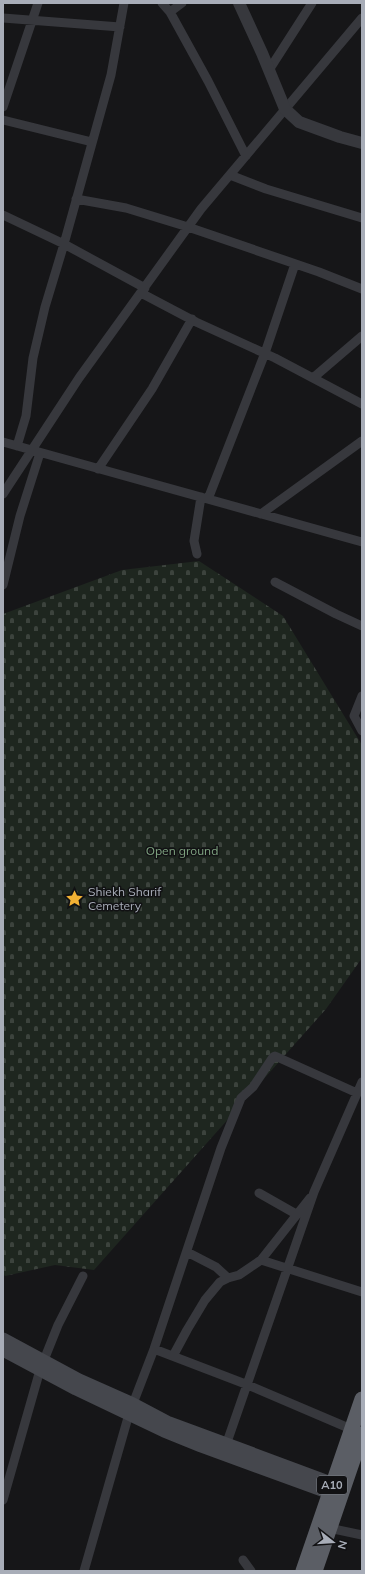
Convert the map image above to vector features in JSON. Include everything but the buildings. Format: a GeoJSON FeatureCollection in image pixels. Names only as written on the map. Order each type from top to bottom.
{"type":"FeatureCollection","features":[{"type":"Feature","properties":{"kind":"highway","name":"A10"},"geometry":{"type":"LineString","coordinates":[[303,1571],[336,1490],[357,1431],[362,1399]]}},
{"type":"Feature","properties":{"kind":"highway","name":"A10"},"geometry":{"type":"LineString","coordinates":[[315,1571],[330,1528],[336,1490],[359,1453],[357,1431]]}},
{"type":"Feature","properties":{"kind":"main road"},"geometry":{"type":"LineString","coordinates":[[3,1339],[42,1366]]}},
{"type":"Feature","properties":{"kind":"main road"},"geometry":{"type":"LineString","coordinates":[[3,1350],[79,1380],[131,1409],[164,1432],[201,1446],[336,1490]]}},
{"type":"Feature","properties":{"kind":"main road"},"geometry":{"type":"LineString","coordinates":[[131,1409],[168,1422],[336,1490]]}},
{"type":"Feature","properties":{"kind":"street"},"geometry":{"type":"LineString","coordinates":[[3,107],[31,20],[38,3]]}},
{"type":"Feature","properties":{"kind":"street"},"geometry":{"type":"LineString","coordinates":[[17,446],[26,416],[33,358],[43,314],[111,75],[124,3]]}},
{"type":"Feature","properties":{"kind":"street"},"geometry":{"type":"LineString","coordinates":[[162,3],[170,12],[208,81],[246,156]]}},
{"type":"Feature","properties":{"kind":"street"},"geometry":{"type":"LineString","coordinates":[[170,12],[182,3]]}},
{"type":"Feature","properties":{"kind":"street"},"geometry":{"type":"LineString","coordinates":[[239,3],[285,109],[299,122],[340,137],[362,143]]}},
{"type":"Feature","properties":{"kind":"street"},"geometry":{"type":"LineString","coordinates":[[269,70],[312,3]]}},
{"type":"Feature","properties":{"kind":"street"},"geometry":{"type":"LineString","coordinates":[[3,18],[120,27]]}},
{"type":"Feature","properties":{"kind":"street"},"geometry":{"type":"LineString","coordinates":[[3,494],[36,452],[79,378],[201,209],[362,18]]}},
{"type":"Feature","properties":{"kind":"street"},"geometry":{"type":"LineString","coordinates":[[3,120],[92,142]]}},
{"type":"Feature","properties":{"kind":"street"},"geometry":{"type":"LineString","coordinates":[[230,175],[266,189],[362,218]]}},
{"type":"Feature","properties":{"kind":"street"},"geometry":{"type":"LineString","coordinates":[[76,199],[126,208],[188,227],[362,289]]}},
{"type":"Feature","properties":{"kind":"street"},"geometry":{"type":"LineString","coordinates":[[3,215],[64,244],[192,319],[265,353],[362,404]]}},
{"type":"Feature","properties":{"kind":"street"},"geometry":{"type":"LineString","coordinates":[[197,554],[194,541],[204,498],[265,353],[295,264]]}},
{"type":"Feature","properties":{"kind":"street"},"geometry":{"type":"LineString","coordinates":[[98,469],[152,389],[192,319]]}},
{"type":"Feature","properties":{"kind":"street"},"geometry":{"type":"LineString","coordinates":[[313,378],[362,336]]}},
{"type":"Feature","properties":{"kind":"street"},"geometry":{"type":"LineString","coordinates":[[3,442],[362,542]]}},
{"type":"Feature","properties":{"kind":"street"},"geometry":{"type":"LineString","coordinates":[[260,514],[362,442]]}},
{"type":"Feature","properties":{"kind":"street"},"geometry":{"type":"LineString","coordinates":[[3,585],[36,452]]}},
{"type":"Feature","properties":{"kind":"street"},"geometry":{"type":"LineString","coordinates":[[275,582],[362,626]]}},
{"type":"Feature","properties":{"kind":"street"},"geometry":{"type":"LineString","coordinates":[[362,696],[354,716],[362,731]]}},
{"type":"Feature","properties":{"kind":"street"},"geometry":{"type":"LineString","coordinates":[[84,1571],[131,1409],[154,1349],[221,1148],[241,1098],[253,1087],[275,1056],[357,1093]]}},
{"type":"Feature","properties":{"kind":"street"},"geometry":{"type":"LineString","coordinates":[[226,1445],[314,1192],[362,1082]]}},
{"type":"Feature","properties":{"kind":"street"},"geometry":{"type":"LineString","coordinates":[[173,1356],[206,1300],[220,1282],[239,1275],[261,1260],[314,1192]]}},
{"type":"Feature","properties":{"kind":"street"},"geometry":{"type":"LineString","coordinates":[[259,1193],[296,1214]]}},
{"type":"Feature","properties":{"kind":"street"},"geometry":{"type":"LineString","coordinates":[[186,1252],[216,1267],[228,1278]]}},
{"type":"Feature","properties":{"kind":"street"},"geometry":{"type":"LineString","coordinates":[[261,1260],[362,1292]]}},
{"type":"Feature","properties":{"kind":"street"},"geometry":{"type":"LineString","coordinates":[[3,1500],[42,1366],[58,1325],[83,1276]]}},
{"type":"Feature","properties":{"kind":"street"},"geometry":{"type":"LineString","coordinates":[[154,1349],[248,1385],[357,1431]]}},
{"type":"Feature","properties":{"kind":"street"},"geometry":{"type":"LineString","coordinates":[[330,1528],[362,1535]]}},
{"type":"Feature","properties":{"kind":"street"},"geometry":{"type":"LineString","coordinates":[[243,1560],[251,1571]]}},
{"type":"Feature","properties":{"kind":"green space","name":"Open ground"},"geometry":{"type":"Polygon","coordinates":[[[199,561],[283,616],[362,745],[362,958],[326,1009],[94,1270],[55,1265],[5,1276],[3,1274],[3,614],[122,570],[199,561]]]}},
{"type":"Feature","properties":{"kind":"place","name":"Shiekh Sharif Cemetery"},"geometry":{"type":"Point","coordinates":[75,899]}}]}
